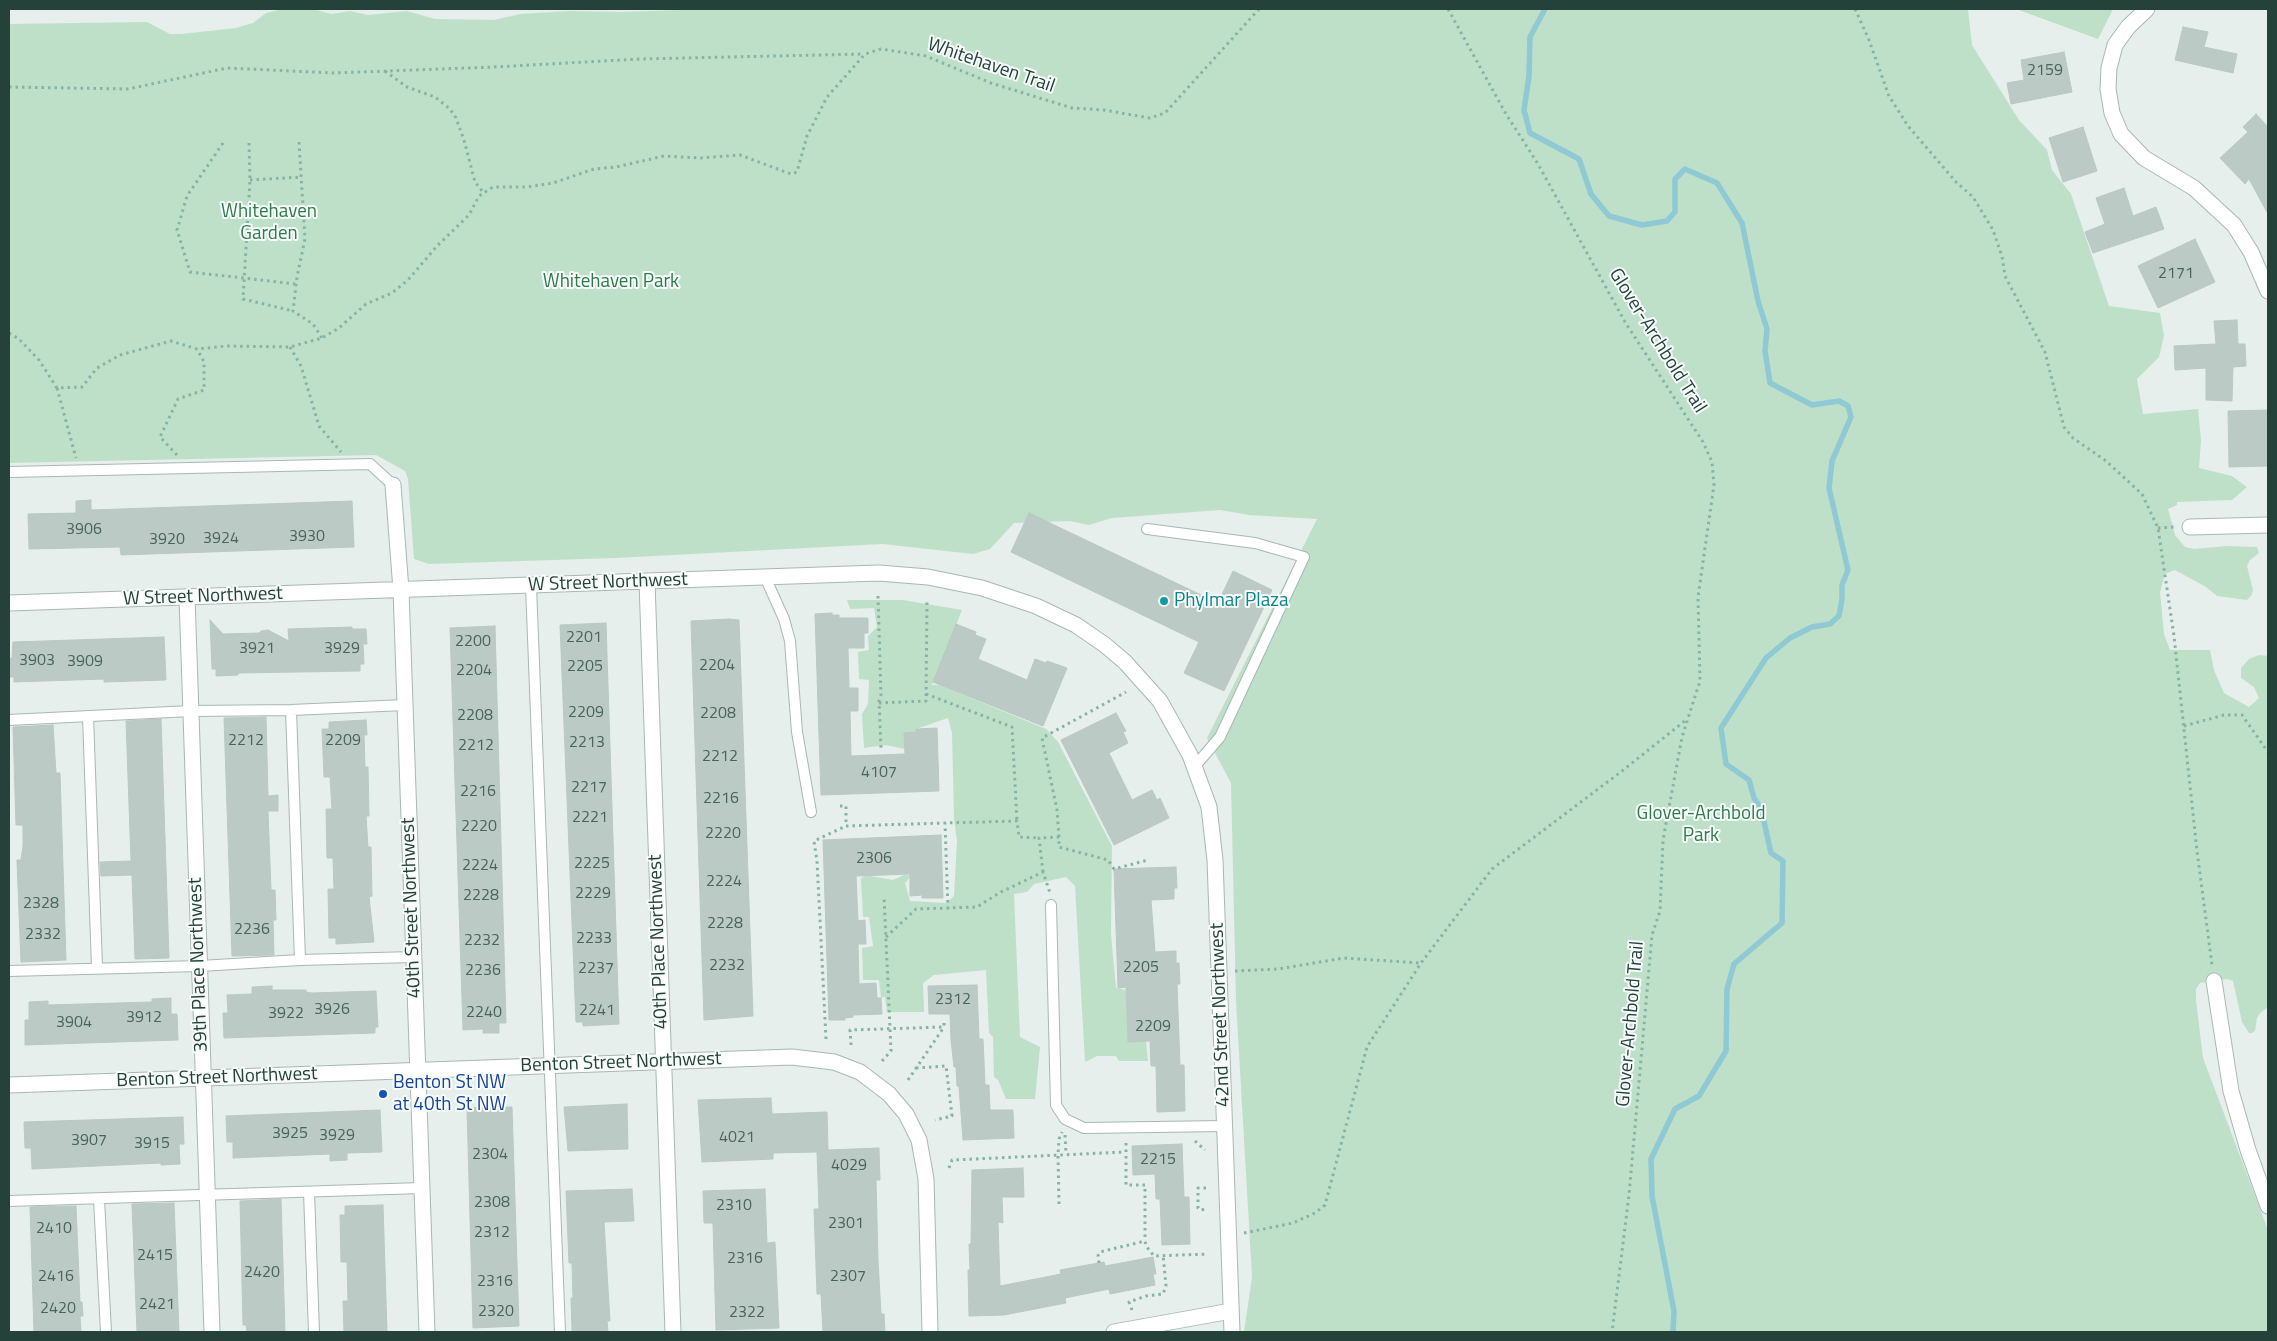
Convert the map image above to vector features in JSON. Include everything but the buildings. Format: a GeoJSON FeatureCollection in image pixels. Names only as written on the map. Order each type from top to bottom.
{"type":"FeatureCollection","features":[{"type":"Feature","properties":{"kind":"street"},"geometry":{"type":"LineString","coordinates":[[2147,9],[2128,27],[2115,45],[2109,68],[2108,90],[2112,113],[2121,134],[2144,158],[2194,188],[2234,225],[2251,252],[2268,290]]}},
{"type":"Feature","properties":{"kind":"street","name":"40th Street Northwest"},"geometry":{"type":"LineString","coordinates":[[394,485],[401,590],[427,1332]]}},
{"type":"Feature","properties":{"kind":"street"},"geometry":{"type":"LineString","coordinates":[[2190,527],[2268,525]]}},
{"type":"Feature","properties":{"kind":"street","name":"W Street Northwest"},"geometry":{"type":"LineString","coordinates":[[9,603],[647,582],[857,573],[900,574],[964,584],[1018,599],[1060,617],[1105,645],[1140,677],[1164,708]]}},
{"type":"Feature","properties":{"kind":"street","name":"40th Place Northwest"},"geometry":{"type":"LineString","coordinates":[[647,582],[672,1332]]}},
{"type":"Feature","properties":{"kind":"street","name":"39th Place Northwest"},"geometry":{"type":"LineString","coordinates":[[187,598],[212,1332]]}},
{"type":"Feature","properties":{"kind":"street","name":"42nd Street Northwest"},"geometry":{"type":"LineString","coordinates":[[1164,708],[1183,739],[1195,766],[1207,798],[1213,828],[1232,1332]]}},
{"type":"Feature","properties":{"kind":"street"},"geometry":{"type":"LineString","coordinates":[[2214,981],[2231,1091],[2248,1150],[2268,1206]]}},
{"type":"Feature","properties":{"kind":"street","name":"Benton Street Northwest"},"geometry":{"type":"LineString","coordinates":[[9,1085],[792,1057],[819,1059],[848,1066],[877,1083],[902,1108],[919,1140],[926,1179],[930,1332]]}},
{"type":"Feature","properties":{"kind":"street"},"geometry":{"type":"LineString","coordinates":[[1114,1332],[1231,1310]]}},
{"type":"Feature","properties":{"kind":"lane"},"geometry":{"type":"LineString","coordinates":[[9,472],[370,464],[394,485]]}},
{"type":"Feature","properties":{"kind":"lane"},"geometry":{"type":"LineString","coordinates":[[1147,529],[1255,543],[1304,557],[1220,737],[1195,766]]}},
{"type":"Feature","properties":{"kind":"lane"},"geometry":{"type":"LineString","coordinates":[[766,577],[784,619],[790,641],[797,732],[811,812]]}},
{"type":"Feature","properties":{"kind":"lane"},"geometry":{"type":"LineString","coordinates":[[532,586],[560,1332]]}},
{"type":"Feature","properties":{"kind":"lane"},"geometry":{"type":"LineString","coordinates":[[9,720],[191,710],[291,710],[405,705]]}},
{"type":"Feature","properties":{"kind":"lane"},"geometry":{"type":"LineString","coordinates":[[291,710],[300,960]]}},
{"type":"Feature","properties":{"kind":"lane"},"geometry":{"type":"LineString","coordinates":[[88,716],[98,967]]}},
{"type":"Feature","properties":{"kind":"lane"},"geometry":{"type":"LineString","coordinates":[[1051,905],[1056,1105],[1068,1120],[1084,1128],[1224,1126]]}},
{"type":"Feature","properties":{"kind":"lane"},"geometry":{"type":"LineString","coordinates":[[9,971],[98,967],[200,966],[300,960],[414,957]]}},
{"type":"Feature","properties":{"kind":"lane"},"geometry":{"type":"LineString","coordinates":[[9,1201],[422,1188]]}},
{"type":"Feature","properties":{"kind":"lane"},"geometry":{"type":"LineString","coordinates":[[309,1192],[314,1332]]}},
{"type":"Feature","properties":{"kind":"lane"},"geometry":{"type":"LineString","coordinates":[[99,1199],[106,1332]]}},
{"type":"Feature","properties":{"kind":"path","name":"Whitehaven Trail"},"geometry":{"type":"LineString","coordinates":[[9,87],[128,88],[227,68],[334,73],[640,59],[865,54],[881,50],[926,56],[991,83],[1072,108],[1104,110],[1150,118],[1165,113],[1260,9]]}},
{"type":"Feature","properties":{"kind":"path","name":"Glover-Archbold Trail"},"geometry":{"type":"LineString","coordinates":[[1448,9],[1506,114],[1538,164],[1625,322],[1703,442],[1712,462],[1714,485],[1698,597],[1700,681],[1686,720],[1663,840],[1660,911],[1652,935],[1629,1195],[1612,1332]]}},
{"type":"Feature","properties":{"kind":"path"},"geometry":{"type":"LineString","coordinates":[[1855,9],[1869,40],[1889,96],[1908,126],[1956,182],[1973,197],[1993,230],[2002,256],[2005,276],[2045,352],[2064,427],[2073,438],[2106,461],[2142,494],[2158,528],[2174,636],[2197,851],[2214,981]]}},
{"type":"Feature","properties":{"kind":"path"},"geometry":{"type":"LineString","coordinates":[[57,388],[82,387],[97,368],[120,355],[171,341],[197,349],[227,346],[290,348],[322,338],[339,328],[366,304],[392,293],[408,280],[437,246],[470,215],[483,192],[498,187],[527,187],[552,183],[594,168],[616,167],[664,156],[701,158],[740,156],[791,174],[797,172],[807,136],[827,97],[865,54]]}},
{"type":"Feature","properties":{"kind":"path"},"geometry":{"type":"LineString","coordinates":[[385,71],[408,87],[435,97],[450,110],[456,118],[464,140],[475,182],[483,192]]}},
{"type":"Feature","properties":{"kind":"path"},"geometry":{"type":"LineString","coordinates":[[293,311],[296,284],[305,240],[299,142]]}},
{"type":"Feature","properties":{"kind":"path"},"geometry":{"type":"LineString","coordinates":[[223,143],[187,196],[177,230],[190,272],[296,284]]}},
{"type":"Feature","properties":{"kind":"path"},"geometry":{"type":"LineString","coordinates":[[249,143],[250,180],[243,299],[293,311],[313,324],[322,338]]}},
{"type":"Feature","properties":{"kind":"path"},"geometry":{"type":"LineString","coordinates":[[250,180],[302,178]]}},
{"type":"Feature","properties":{"kind":"path"},"geometry":{"type":"LineString","coordinates":[[9,333],[19,339],[39,360],[57,388],[79,470]]}},
{"type":"Feature","properties":{"kind":"path"},"geometry":{"type":"LineString","coordinates":[[290,348],[301,366],[319,426],[339,448],[346,464]]}},
{"type":"Feature","properties":{"kind":"path"},"geometry":{"type":"LineString","coordinates":[[190,468],[160,437],[178,399],[204,390],[204,362],[197,349]]}},
{"type":"Feature","properties":{"kind":"path"},"geometry":{"type":"LineString","coordinates":[[878,596],[882,695],[879,703],[880,748]]}},
{"type":"Feature","properties":{"kind":"path"},"geometry":{"type":"LineString","coordinates":[[879,703],[926,701],[928,600]]}},
{"type":"Feature","properties":{"kind":"path"},"geometry":{"type":"LineString","coordinates":[[1126,692],[1042,738],[1057,810],[1059,847],[1108,860],[1114,869],[1148,860]]}},
{"type":"Feature","properties":{"kind":"path"},"geometry":{"type":"LineString","coordinates":[[926,694],[1012,728],[1019,838],[1059,837]]}},
{"type":"Feature","properties":{"kind":"path"},"geometry":{"type":"LineString","coordinates":[[2184,726],[2224,715],[2242,715],[2268,752]]}},
{"type":"Feature","properties":{"kind":"path"},"geometry":{"type":"LineString","coordinates":[[1228,1235],[1272,1229],[1293,1223],[1316,1213],[1325,1205],[1367,1047],[1420,963],[1492,869],[1622,772],[1686,720]]}},
{"type":"Feature","properties":{"kind":"path"},"geometry":{"type":"LineString","coordinates":[[840,806],[846,806],[846,826]]}},
{"type":"Feature","properties":{"kind":"path"},"geometry":{"type":"LineString","coordinates":[[826,1039],[817,861],[814,840],[846,826],[1017,821]]}},
{"type":"Feature","properties":{"kind":"path"},"geometry":{"type":"LineString","coordinates":[[945,823],[948,909]]}},
{"type":"Feature","properties":{"kind":"path"},"geometry":{"type":"LineString","coordinates":[[1039,838],[1043,872],[1051,897],[1051,905]]}},
{"type":"Feature","properties":{"kind":"path"},"geometry":{"type":"LineString","coordinates":[[886,937],[916,909],[977,908],[999,893],[1043,872]]}},
{"type":"Feature","properties":{"kind":"path"},"geometry":{"type":"LineString","coordinates":[[882,1061],[891,1051],[884,896]]}},
{"type":"Feature","properties":{"kind":"path"},"geometry":{"type":"LineString","coordinates":[[1219,971],[1278,969],[1344,958],[1420,963]]}},
{"type":"Feature","properties":{"kind":"path"},"geometry":{"type":"LineString","coordinates":[[851,1046],[850,1030],[944,1025],[908,1080]]}},
{"type":"Feature","properties":{"kind":"path"},"geometry":{"type":"LineString","coordinates":[[916,1068],[946,1066],[952,1116],[935,1120]]}},
{"type":"Feature","properties":{"kind":"path"},"geometry":{"type":"LineString","coordinates":[[1059,1204],[1059,1139],[1068,1120]]}},
{"type":"Feature","properties":{"kind":"path"},"geometry":{"type":"LineString","coordinates":[[1125,1143],[1126,1185],[1145,1185],[1146,1246],[1154,1256],[1163,1254],[1208,1254]]}},
{"type":"Feature","properties":{"kind":"path"},"geometry":{"type":"LineString","coordinates":[[949,1168],[952,1160],[1125,1152]]}},
{"type":"Feature","properties":{"kind":"path"},"geometry":{"type":"LineString","coordinates":[[1206,1188],[1198,1188],[1198,1208],[1200,1210],[1207,1209]]}},
{"type":"Feature","properties":{"kind":"path"},"geometry":{"type":"LineString","coordinates":[[1099,1262],[1098,1256],[1100,1252],[1145,1242]]}},
{"type":"Feature","properties":{"kind":"path"},"geometry":{"type":"LineString","coordinates":[[1132,1310],[1129,1302],[1146,1296],[1163,1294],[1166,1286],[1163,1254]]}},
{"type":"Feature","properties":{"kind":"green space","name":"Glover-Archbold Park"},"geometry":{"type":"Polygon","coordinates":[[[283,9],[313,9],[331,14],[350,11],[368,15],[407,11],[435,19],[494,20],[520,14],[568,11],[622,12],[707,9],[1968,9],[1972,45],[2019,120],[2047,150],[2052,170],[2071,194],[2109,306],[2160,313],[2164,336],[2159,357],[2137,379],[2143,414],[2198,409],[2201,440],[2199,468],[2232,476],[2247,487],[2232,500],[2177,502],[2177,505],[2168,509],[2175,535],[2185,547],[2194,549],[2227,546],[2257,547],[2259,553],[2250,560],[2247,566],[2253,590],[2251,596],[2247,600],[2217,596],[2206,587],[2175,570],[2165,574],[2160,592],[2164,634],[2170,650],[2210,650],[2214,670],[2224,693],[2249,707],[2259,698],[2254,687],[2241,678],[2241,668],[2249,659],[2259,655],[2268,656],[2268,1007],[2257,1018],[2255,1031],[2249,1033],[2242,1022],[2233,981],[2227,979],[2200,983],[2196,989],[2196,1000],[2203,1058],[2268,1230],[2268,1332],[1244,1332],[1252,1277],[1236,1001],[1231,783],[1207,738],[1317,519],[1249,515],[1220,510],[1112,518],[1089,525],[1070,521],[1014,523],[990,549],[973,554],[883,544],[616,558],[429,564],[414,559],[408,479],[405,471],[376,455],[9,463],[9,24],[147,22],[170,34],[181,34],[236,28],[253,23],[266,13],[283,9]]]}},
{"type":"Feature","properties":{"kind":"green space"},"geometry":{"type":"Polygon","coordinates":[[[2016,9],[2113,9],[2098,39],[2016,9]]]}},
{"type":"Feature","properties":{"kind":"green space"},"geometry":{"type":"Polygon","coordinates":[[[847,600],[903,600],[962,610],[932,685],[940,685],[1046,729],[1058,742],[1112,846],[1111,934],[1116,988],[1126,990],[1128,1042],[1146,1041],[1148,1061],[1119,1061],[1116,1056],[1097,1056],[1085,1062],[1075,886],[1066,877],[1034,884],[1027,892],[1014,894],[1020,1037],[1040,1047],[1035,1099],[1006,1099],[998,1080],[994,1077],[993,1037],[989,1033],[986,970],[934,975],[923,983],[924,1012],[887,1012],[885,997],[881,998],[879,980],[863,980],[862,948],[873,946],[869,917],[863,917],[861,879],[865,875],[893,880],[904,875],[912,875],[905,883],[910,901],[946,903],[954,896],[957,841],[954,818],[952,733],[948,718],[916,729],[916,732],[905,733],[905,749],[886,745],[864,748],[862,714],[868,704],[869,680],[859,679],[858,652],[869,650],[868,636],[877,627],[874,608],[850,609],[847,600]]]}},
{"type":"Feature","properties":{"kind":"waterway"},"geometry":{"type":"LineString","coordinates":[[1545,9],[1530,37],[1529,76],[1524,110],[1530,133],[1579,159],[1591,194],[1609,216],[1642,225],[1667,221],[1675,212],[1675,179],[1685,169],[1717,183],[1742,223],[1758,301],[1767,329],[1765,351],[1770,383],[1812,405],[1839,401],[1848,406],[1851,417],[1832,461],[1829,488],[1848,570],[1842,585],[1839,616],[1830,624],[1812,627],[1790,638],[1766,658],[1721,728],[1726,764],[1749,780],[1754,798],[1761,808],[1771,853],[1783,861],[1782,923],[1734,964],[1727,989],[1726,1051],[1699,1096],[1675,1109],[1651,1159],[1652,1196],[1674,1311],[1673,1332]]}},
{"type":"Feature","properties":{"kind":"place","name":"Phylmar Plaza"},"geometry":{"type":"Point","coordinates":[1164,601]}},
{"type":"Feature","properties":{"kind":"place","name":"Benton St NW at 40th St NW"},"geometry":{"type":"Point","coordinates":[383,1094]}},
{"type":"Feature","properties":{"kind":"park label","name":"Whitehaven Garden"},"geometry":{"type":"Point","coordinates":[269,223]}},
{"type":"Feature","properties":{"kind":"park label","name":"Whitehaven Park"},"geometry":{"type":"Point","coordinates":[611,282]}}]}
